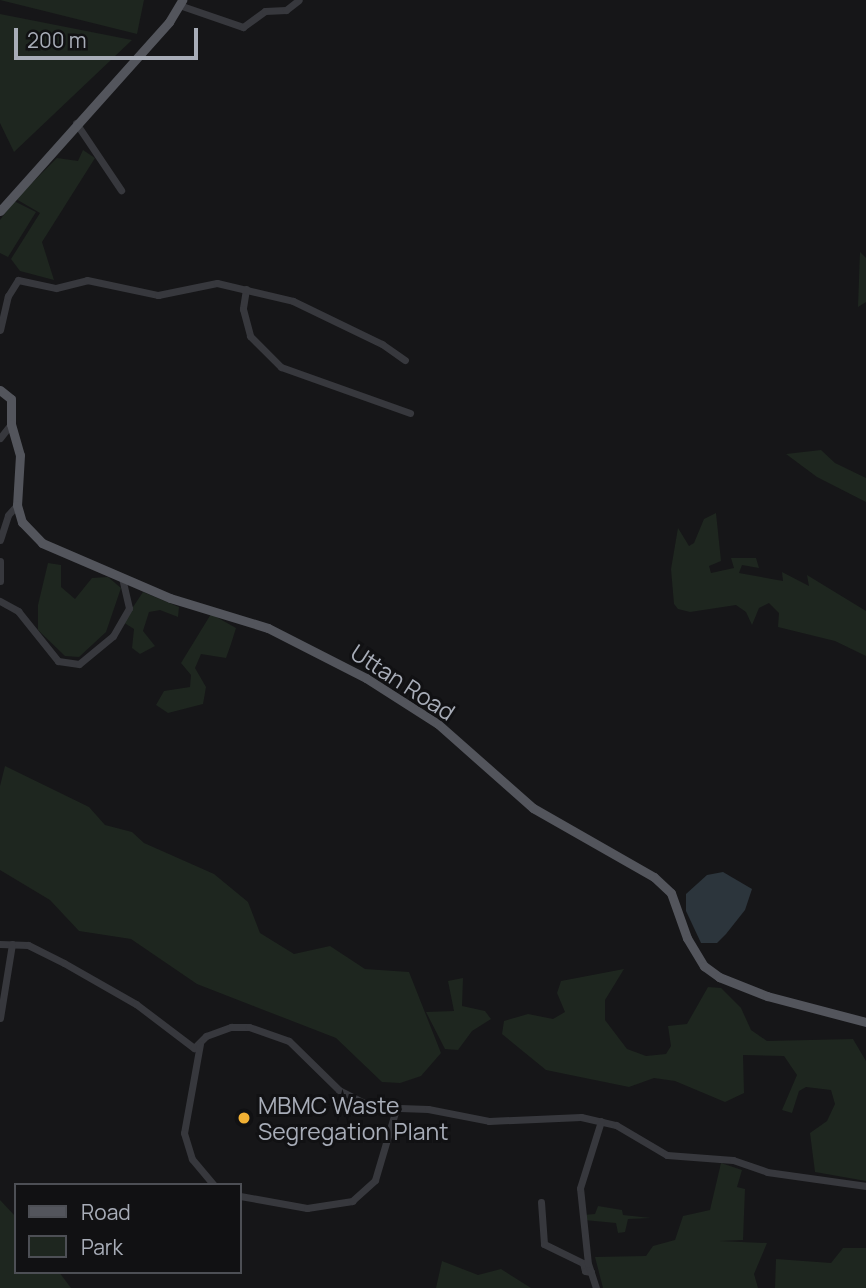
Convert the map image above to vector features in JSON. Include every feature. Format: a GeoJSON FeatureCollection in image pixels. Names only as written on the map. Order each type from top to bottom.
{"type":"FeatureCollection","features":[{"type":"Feature","properties":{"kind":"main road"},"geometry":{"type":"LineString","coordinates":[[0,211],[169,22],[181,2]]}},
{"type":"Feature","properties":{"kind":"main road"},"geometry":{"type":"LineString","coordinates":[[0,390],[11,399],[11,424],[22,473],[17,505]]}},
{"type":"Feature","properties":{"kind":"main road","name":"Uttan Road"},"geometry":{"type":"LineString","coordinates":[[17,505],[22,522],[42,543],[122,578],[268,628],[366,678],[438,724],[533,808],[654,877],[671,893],[687,938],[704,966],[719,977],[766,996],[866,1022]]}},
{"type":"Feature","properties":{"kind":"street"},"geometry":{"type":"LineString","coordinates":[[181,2],[243,27],[265,11],[286,10],[299,0]]}},
{"type":"Feature","properties":{"kind":"street"},"geometry":{"type":"LineString","coordinates":[[76,123],[121,190]]}},
{"type":"Feature","properties":{"kind":"street"},"geometry":{"type":"LineString","coordinates":[[0,330],[8,296],[18,280],[56,288],[87,281],[158,295],[208,283],[246,289],[293,302],[405,360]]}},
{"type":"Feature","properties":{"kind":"street"},"geometry":{"type":"LineString","coordinates":[[246,289],[243,309],[250,336],[281,367],[410,413]]}},
{"type":"Feature","properties":{"kind":"street"},"geometry":{"type":"LineString","coordinates":[[0,438],[11,424]]}},
{"type":"Feature","properties":{"kind":"street"},"geometry":{"type":"LineString","coordinates":[[0,540],[8,515],[17,505]]}},
{"type":"Feature","properties":{"kind":"street"},"geometry":{"type":"LineString","coordinates":[[0,561],[0,581]]}},
{"type":"Feature","properties":{"kind":"street"},"geometry":{"type":"LineString","coordinates":[[0,601],[18,611],[58,661],[79,664],[113,636],[129,608],[122,578]]}},
{"type":"Feature","properties":{"kind":"street"},"geometry":{"type":"LineString","coordinates":[[0,944],[40,950],[136,1004],[194,1048],[202,1040],[231,1027],[272,1034],[289,1041],[355,1101],[396,1109],[428,1109],[489,1121],[561,1115],[601,1121],[667,1154],[733,1160],[767,1172],[866,1186]]}},
{"type":"Feature","properties":{"kind":"street"},"geometry":{"type":"LineString","coordinates":[[0,1018],[12,944]]}},
{"type":"Feature","properties":{"kind":"street"},"geometry":{"type":"LineString","coordinates":[[202,1040],[196,1053],[184,1133],[192,1159],[212,1183]]}},
{"type":"Feature","properties":{"kind":"street"},"geometry":{"type":"LineString","coordinates":[[242,1196],[307,1208],[352,1201],[374,1181],[396,1109]]}},
{"type":"Feature","properties":{"kind":"street"},"geometry":{"type":"LineString","coordinates":[[596,1288],[591,1272],[580,1188],[601,1121]]}},
{"type":"Feature","properties":{"kind":"street"},"geometry":{"type":"LineString","coordinates":[[541,1202],[544,1244],[583,1263],[585,1271],[591,1272]]}},
{"type":"Feature","properties":{"kind":"green space"},"geometry":{"type":"Polygon","coordinates":[[[0,0],[144,0],[137,34],[0,0]]]}},
{"type":"Feature","properties":{"kind":"green space"},"geometry":{"type":"Polygon","coordinates":[[[0,14],[132,40],[14,152],[0,123],[0,14]]]}},
{"type":"Feature","properties":{"kind":"green space"},"geometry":{"type":"Polygon","coordinates":[[[83,150],[95,158],[42,242],[54,280],[20,271],[11,259],[40,213],[16,199],[57,158],[78,161],[83,150]]]}},
{"type":"Feature","properties":{"kind":"green space"},"geometry":{"type":"Polygon","coordinates":[[[14,201],[36,212],[8,257],[0,253],[0,220],[14,201]]]}},
{"type":"Feature","properties":{"kind":"green space"},"geometry":{"type":"Polygon","coordinates":[[[860,252],[866,258],[866,302],[858,307],[860,252]]]}},
{"type":"Feature","properties":{"kind":"green space"},"geometry":{"type":"Polygon","coordinates":[[[821,450],[835,463],[866,478],[866,502],[817,477],[786,454],[821,450]]]}},
{"type":"Feature","properties":{"kind":"green space"},"geometry":{"type":"Polygon","coordinates":[[[716,513],[721,561],[709,566],[711,573],[734,568],[731,558],[756,558],[759,568],[742,565],[739,573],[783,581],[782,572],[809,586],[807,575],[866,611],[866,656],[835,641],[778,627],[779,613],[769,603],[759,608],[752,625],[746,612],[736,605],[690,612],[678,609],[674,604],[671,569],[678,528],[689,546],[694,543],[704,519],[716,513]]]}},
{"type":"Feature","properties":{"kind":"green space"},"geometry":{"type":"Polygon","coordinates":[[[48,563],[61,565],[61,587],[75,599],[92,578],[108,577],[121,588],[106,632],[79,657],[65,656],[38,630],[38,605],[48,563]]]}},
{"type":"Feature","properties":{"kind":"green space"},"geometry":{"type":"Polygon","coordinates":[[[143,592],[179,607],[178,617],[160,610],[149,612],[143,631],[155,646],[140,654],[132,648],[134,629],[123,622],[143,592]]]}},
{"type":"Feature","properties":{"kind":"green space"},"geometry":{"type":"Polygon","coordinates":[[[211,614],[236,628],[226,658],[201,654],[195,668],[206,687],[203,704],[168,713],[156,705],[164,691],[190,687],[191,675],[181,663],[211,614]]]}},
{"type":"Feature","properties":{"kind":"green space"},"geometry":{"type":"Polygon","coordinates":[[[5,766],[89,807],[105,825],[132,832],[144,843],[214,874],[248,902],[260,933],[294,954],[330,946],[365,969],[409,972],[441,1053],[421,1076],[400,1083],[382,1082],[336,1038],[197,984],[131,939],[79,931],[50,900],[0,870],[0,786],[5,766]]]}},
{"type":"Feature","properties":{"kind":"green space"},"geometry":{"type":"Polygon","coordinates":[[[624,969],[605,1000],[605,1020],[627,1049],[646,1056],[666,1054],[671,1046],[668,1026],[687,1024],[708,987],[721,988],[741,1008],[751,1030],[767,1041],[853,1039],[866,1061],[866,1181],[815,1172],[810,1133],[827,1121],[835,1104],[831,1090],[806,1087],[799,1091],[792,1113],[782,1110],[797,1075],[784,1056],[743,1055],[744,1093],[725,1102],[675,1081],[654,1078],[629,1087],[546,1070],[502,1034],[504,1021],[528,1014],[553,1019],[565,1012],[557,993],[561,981],[624,969]]]}},
{"type":"Feature","properties":{"kind":"green space"},"geometry":{"type":"Polygon","coordinates":[[[463,978],[462,1006],[485,1011],[491,1019],[472,1031],[458,1050],[445,1049],[426,1012],[454,1011],[448,981],[463,978]]]}},
{"type":"Feature","properties":{"kind":"green space"},"geometry":{"type":"Polygon","coordinates":[[[721,1163],[742,1170],[737,1187],[745,1189],[743,1240],[719,1241],[767,1243],[754,1274],[758,1288],[603,1288],[595,1257],[646,1256],[653,1246],[675,1240],[683,1216],[710,1210],[721,1163]]]}},
{"type":"Feature","properties":{"kind":"green space"},"geometry":{"type":"Polygon","coordinates":[[[0,1200],[14,1215],[14,1274],[60,1274],[71,1288],[0,1288],[0,1200]]]}},
{"type":"Feature","properties":{"kind":"green space"},"geometry":{"type":"Polygon","coordinates":[[[598,1206],[622,1210],[623,1215],[651,1218],[628,1219],[625,1232],[618,1233],[616,1223],[584,1220],[584,1215],[595,1214],[598,1206]]]}},
{"type":"Feature","properties":{"kind":"green space"},"geometry":{"type":"Polygon","coordinates":[[[843,1248],[866,1248],[866,1288],[775,1288],[776,1259],[831,1263],[843,1248]]]}},
{"type":"Feature","properties":{"kind":"green space"},"geometry":{"type":"Polygon","coordinates":[[[442,1261],[478,1275],[501,1269],[531,1288],[436,1288],[442,1261]]]}},
{"type":"Feature","properties":{"kind":"shaded area"},"geometry":{"type":"Polygon","coordinates":[[[723,872],[752,889],[745,910],[726,934],[717,943],[701,943],[686,911],[686,894],[707,875],[723,872]]]}},
{"type":"Feature","properties":{"kind":"place","name":"MBMC Waste Segregation Plant"},"geometry":{"type":"Point","coordinates":[244,1118]}}]}
